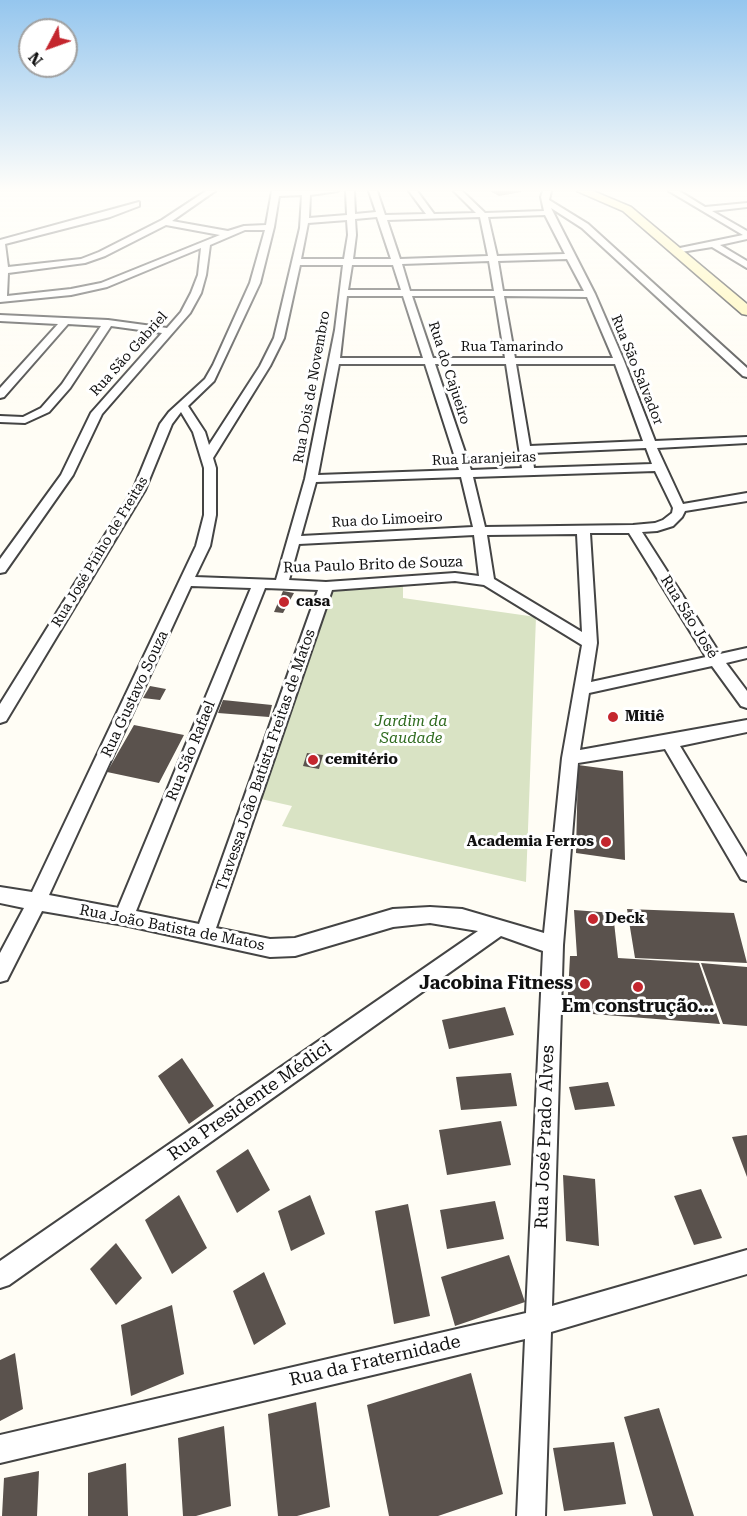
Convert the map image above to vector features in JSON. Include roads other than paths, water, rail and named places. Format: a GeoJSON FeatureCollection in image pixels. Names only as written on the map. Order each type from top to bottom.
{"type":"FeatureCollection","features":[{"type":"Feature","properties":{"kind":"street"},"geometry":{"type":"LineString","coordinates":[[76,262],[2,271],[1,299],[71,292],[104,285],[162,262]]}},
{"type":"Feature","properties":{"kind":"street"},"geometry":{"type":"LineString","coordinates":[[83,262],[90,269]]}},
{"type":"Feature","properties":{"kind":"street","name":"Rua São Gabriel"},"geometry":{"type":"LineString","coordinates":[[0,569],[5,554],[66,475],[97,413],[171,331],[196,293],[205,262]]}},
{"type":"Feature","properties":{"kind":"street","name":"Rua José Pinho de Freitas"},"geometry":{"type":"LineString","coordinates":[[0,717],[139,490],[166,424],[209,381],[255,283],[261,262]]}},
{"type":"Feature","properties":{"kind":"street"},"geometry":{"type":"LineString","coordinates":[[208,456],[265,366],[279,338],[297,262],[404,262]]}},
{"type":"Feature","properties":{"kind":"street","name":"Rua Dois de Novembro"},"geometry":{"type":"LineString","coordinates":[[281,585],[311,479],[340,330],[348,262]]}},
{"type":"Feature","properties":{"kind":"street","name":"Rua do Cajueiro"},"geometry":{"type":"LineString","coordinates":[[396,262],[466,474],[480,531],[487,581]]}},
{"type":"Feature","properties":{"kind":"street"},"geometry":{"type":"LineString","coordinates":[[493,262],[529,472]]}},
{"type":"Feature","properties":{"kind":"street","name":"Rua São Salvador"},"geometry":{"type":"LineString","coordinates":[[574,262],[619,361],[650,445],[679,508]]}},
{"type":"Feature","properties":{"kind":"street"},"geometry":{"type":"LineString","coordinates":[[625,262],[747,374]]}},
{"type":"Feature","properties":{"kind":"street"},"geometry":{"type":"LineString","coordinates":[[690,262],[747,311]]}},
{"type":"Feature","properties":{"kind":"street"},"geometry":{"type":"LineString","coordinates":[[97,277],[104,285]]}},
{"type":"Feature","properties":{"kind":"street"},"geometry":{"type":"LineString","coordinates":[[343,292],[590,294]]}},
{"type":"Feature","properties":{"kind":"street"},"geometry":{"type":"LineString","coordinates":[[0,313],[29,297]]}},
{"type":"Feature","properties":{"kind":"street"},"geometry":{"type":"LineString","coordinates":[[0,318],[108,323],[171,331]]}},
{"type":"Feature","properties":{"kind":"street"},"geometry":{"type":"LineString","coordinates":[[0,395],[65,321]]}},
{"type":"Feature","properties":{"kind":"street"},"geometry":{"type":"LineString","coordinates":[[0,420],[25,420],[45,410],[66,386],[108,323]]}},
{"type":"Feature","properties":{"kind":"street","name":"Rua Tamarindo"},"geometry":{"type":"LineString","coordinates":[[333,361],[619,361]]}},
{"type":"Feature","properties":{"kind":"street","name":"Rua Gustavo Souza"},"geometry":{"type":"LineString","coordinates":[[0,973],[37,902],[202,546],[210,515],[212,487],[208,456],[199,432],[183,406]]}},
{"type":"Feature","properties":{"kind":"street"},"geometry":{"type":"LineString","coordinates":[[525,450],[747,440]]}},
{"type":"Feature","properties":{"kind":"street","name":"Rua Laranjeiras"},"geometry":{"type":"LineString","coordinates":[[311,479],[659,467]]}},
{"type":"Feature","properties":{"kind":"street"},"geometry":{"type":"LineString","coordinates":[[480,531],[657,527],[668,523],[678,514],[679,508],[747,497]]}},
{"type":"Feature","properties":{"kind":"street","name":"Rua São José"},"geometry":{"type":"LineString","coordinates":[[633,529],[716,660],[747,702]]}},
{"type":"Feature","properties":{"kind":"street","name":"Rua José Prado Alves"},"geometry":{"type":"LineString","coordinates":[[531,1516],[552,945],[570,758],[590,643],[583,530]]}},
{"type":"Feature","properties":{"kind":"street","name":"Rua do Limoeiro"},"geometry":{"type":"LineString","coordinates":[[295,540],[480,531]]}},
{"type":"Feature","properties":{"kind":"street","name":"Rua Paulo Brito de Souza"},"geometry":{"type":"LineString","coordinates":[[187,581],[326,586],[454,578],[487,581]]}},
{"type":"Feature","properties":{"kind":"street"},"geometry":{"type":"LineString","coordinates":[[487,581],[590,643]]}},
{"type":"Feature","properties":{"kind":"street","name":"Rua São Rafael"},"geometry":{"type":"LineString","coordinates":[[124,917],[259,585]]}},
{"type":"Feature","properties":{"kind":"street","name":"Travessa João Batista Freitas de Matos"},"geometry":{"type":"LineString","coordinates":[[205,933],[326,586]]}},
{"type":"Feature","properties":{"kind":"street"},"geometry":{"type":"LineString","coordinates":[[583,689],[747,652]]}},
{"type":"Feature","properties":{"kind":"street"},"geometry":{"type":"LineString","coordinates":[[570,758],[669,742],[747,726]]}},
{"type":"Feature","properties":{"kind":"street"},"geometry":{"type":"LineString","coordinates":[[669,742],[747,873]]}},
{"type":"Feature","properties":{"kind":"street","name":"Rua João Batista de Matos"},"geometry":{"type":"LineString","coordinates":[[0,895],[124,917],[270,948],[295,947],[393,918],[430,915],[462,918],[499,927],[552,945]]}},
{"type":"Feature","properties":{"kind":"street","name":"Rua Presidente Médici"},"geometry":{"type":"LineString","coordinates":[[0,1276],[499,927]]}},
{"type":"Feature","properties":{"kind":"street","name":"Rua da Fraternidade"},"geometry":{"type":"LineString","coordinates":[[0,1449],[537,1323],[747,1262]]}},
{"type":"Feature","properties":{"kind":"place","name":"casa"},"geometry":{"type":"Point","coordinates":[284,602]}},
{"type":"Feature","properties":{"kind":"place","name":"Mitiê"},"geometry":{"type":"Point","coordinates":[613,717]}},
{"type":"Feature","properties":{"kind":"place","name":"cemitério"},"geometry":{"type":"Point","coordinates":[313,760]}},
{"type":"Feature","properties":{"kind":"place","name":"Academia Ferros"},"geometry":{"type":"Point","coordinates":[606,842]}},
{"type":"Feature","properties":{"kind":"place","name":"Deck"},"geometry":{"type":"Point","coordinates":[593,919]}},
{"type":"Feature","properties":{"kind":"place","name":"Jacobina Fitness"},"geometry":{"type":"Point","coordinates":[585,984]}},
{"type":"Feature","properties":{"kind":"place","name":"Em construção..."},"geometry":{"type":"Point","coordinates":[638,987]}},
{"type":"Feature","properties":{"kind":"park label","name":"Jardim da Saudade"},"geometry":{"type":"Point","coordinates":[411,730]}}]}
